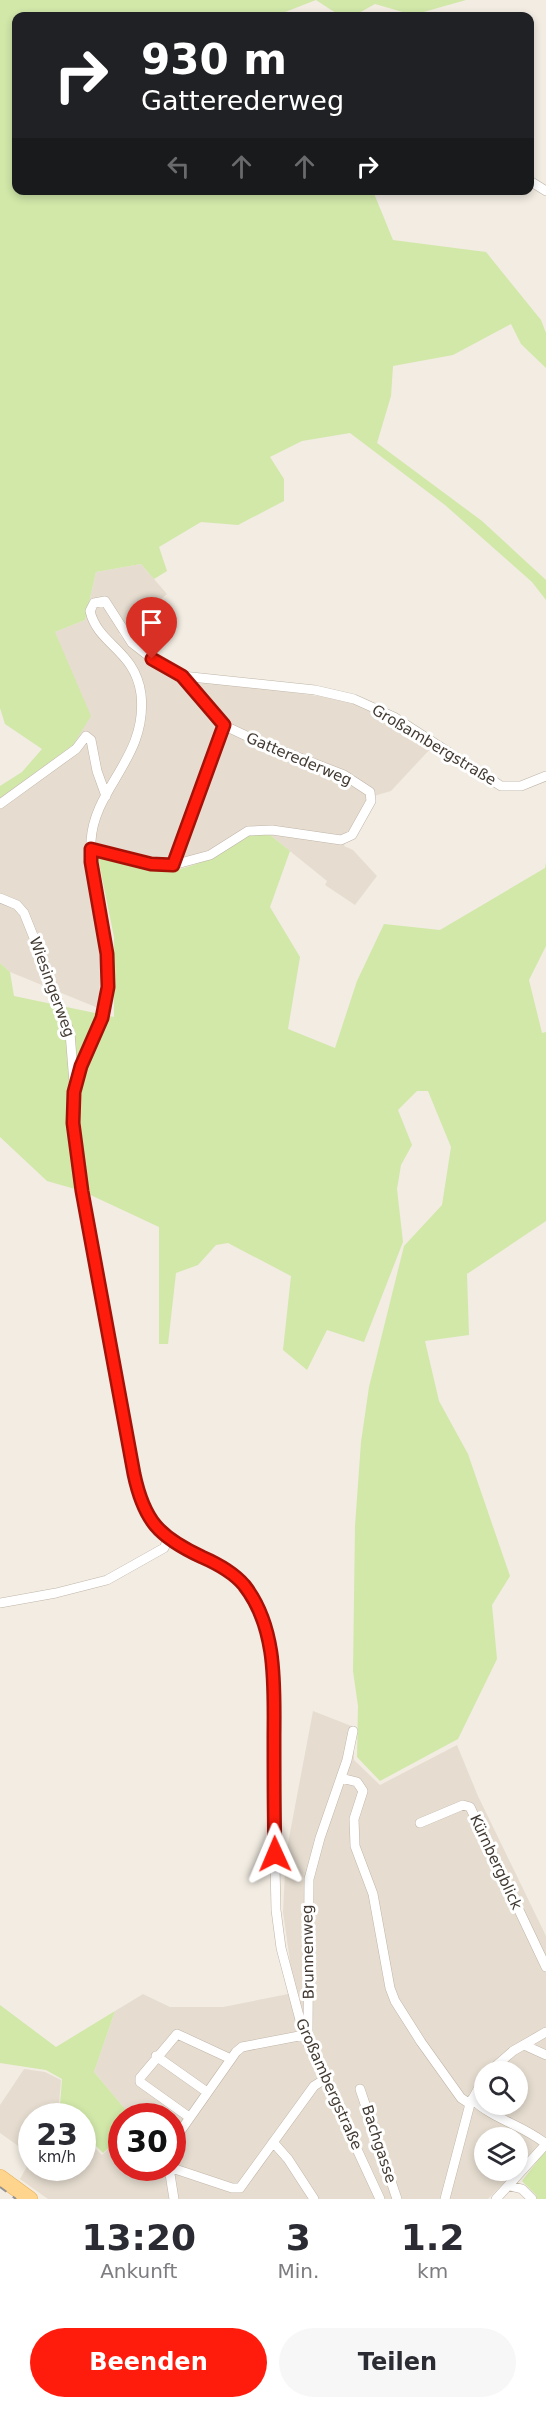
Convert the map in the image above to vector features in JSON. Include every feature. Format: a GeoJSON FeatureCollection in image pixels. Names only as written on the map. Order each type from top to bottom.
{"type":"FeatureCollection","features":[{"type":"Feature","properties":{"kind":"main road"},"geometry":{"type":"LineString","coordinates":[[0,2177],[30,2199]]}},
{"type":"Feature","properties":{"kind":"street","name":"Großambergstraße"},"geometry":{"type":"LineString","coordinates":[[380,2199],[304,2035],[280,1948],[276,1910],[273,1678],[266,1629],[247,1590],[235,1576],[168,1540],[149,1518],[137,1485],[76,1159],[73,1123],[74,1092],[81,1066],[102,1018],[108,987],[107,954],[91,862],[93,829],[106,796],[135,743],[141,722],[142,707],[135,670],[124,654],[94,624],[90,611],[94,603],[105,601],[138,648],[159,664],[182,676],[341,695],[394,717],[501,786],[521,786],[546,776]]}},
{"type":"Feature","properties":{"kind":"street","name":"Gatterederweg"},"geometry":{"type":"LineString","coordinates":[[91,849],[151,864],[173,865],[210,855],[248,831],[272,830],[341,840],[352,835],[371,801],[370,792],[344,775],[259,742],[224,725],[182,676]]}},
{"type":"Feature","properties":{"kind":"street"},"geometry":{"type":"LineString","coordinates":[[173,865],[224,725]]}},
{"type":"Feature","properties":{"kind":"street"},"geometry":{"type":"LineString","coordinates":[[0,804],[76,749],[86,736],[91,740],[97,771],[106,796]]}},
{"type":"Feature","properties":{"kind":"street","name":"Wiesingerweg"},"geometry":{"type":"LineString","coordinates":[[0,898],[17,905],[24,913],[48,974],[73,1042],[74,1092]]}},
{"type":"Feature","properties":{"kind":"street"},"geometry":{"type":"LineString","coordinates":[[0,1603],[56,1593],[107,1580],[164,1548],[168,1540]]}},
{"type":"Feature","properties":{"kind":"street","name":"Brunnenweg"},"geometry":{"type":"LineString","coordinates":[[304,2035],[309,2026],[306,1945],[309,1879],[341,1778],[353,1731]]}},
{"type":"Feature","properties":{"kind":"street"},"geometry":{"type":"LineString","coordinates":[[341,1778],[357,1782],[363,1791],[354,1819],[355,1846],[373,1894],[395,2001],[454,2089],[495,2117],[532,2132],[546,2144],[496,2199]]}},
{"type":"Feature","properties":{"kind":"street","name":"Kürnbergblick"},"geometry":{"type":"LineString","coordinates":[[420,1823],[463,1805],[470,1807],[546,1967]]}},
{"type":"Feature","properties":{"kind":"street"},"geometry":{"type":"LineString","coordinates":[[503,2061],[546,2031]]}},
{"type":"Feature","properties":{"kind":"street"},"geometry":{"type":"LineString","coordinates":[[189,2117],[140,2082],[156,2056],[177,2034],[231,2059]]}},
{"type":"Feature","properties":{"kind":"street"},"geometry":{"type":"LineString","coordinates":[[186,2122],[242,2047],[304,2035]]}},
{"type":"Feature","properties":{"kind":"street"},"geometry":{"type":"LineString","coordinates":[[524,2045],[546,2055]]}},
{"type":"Feature","properties":{"kind":"street"},"geometry":{"type":"LineString","coordinates":[[156,2056],[207,2092]]}},
{"type":"Feature","properties":{"kind":"street"},"geometry":{"type":"LineString","coordinates":[[186,2173],[232,2188],[240,2188],[314,2086],[325,2079]]}},
{"type":"Feature","properties":{"kind":"street","name":"Bachgasse"},"geometry":{"type":"LineString","coordinates":[[360,2089],[397,2199]]}},
{"type":"Feature","properties":{"kind":"street"},"geometry":{"type":"LineString","coordinates":[[445,2199],[474,2096]]}},
{"type":"Feature","properties":{"kind":"street"},"geometry":{"type":"LineString","coordinates":[[273,2142],[288,2159],[314,2199]]}},
{"type":"Feature","properties":{"kind":"street"},"geometry":{"type":"LineString","coordinates":[[172,2181],[174,2199]]}},
{"type":"Feature","properties":{"kind":"street"},"geometry":{"type":"LineString","coordinates":[[510,2186],[522,2189],[532,2199]]}},
{"type":"Feature","properties":{"kind":"shaded area"},"geometry":{"type":"Polygon","coordinates":[[[141,564],[167,594],[119,634],[127,643],[174,677],[341,699],[370,709],[433,746],[391,791],[367,798],[350,831],[344,846],[353,850],[377,876],[355,905],[325,885],[327,881],[260,827],[207,853],[182,859],[153,859],[98,845],[87,856],[96,904],[102,959],[98,1008],[10,972],[0,963],[0,798],[42,769],[55,632],[85,620],[96,572],[141,564]]]}},
{"type":"Feature","properties":{"kind":"shaded area"},"geometry":{"type":"Polygon","coordinates":[[[313,1711],[354,1727],[354,1760],[380,1785],[457,1745],[478,1796],[546,1936],[546,2138],[528,2159],[528,2127],[474,2127],[474,2181],[506,2181],[488,2199],[48,2199],[23,2181],[96,2181],[96,2149],[102,2155],[108,2149],[108,2181],[186,2181],[186,2103],[120,2103],[94,2072],[115,2011],[143,1994],[170,2007],[223,2007],[288,1994],[294,1989],[283,1912],[286,1854],[313,1711]]]}},
{"type":"Feature","properties":{"kind":"shaded area"},"geometry":{"type":"Polygon","coordinates":[[[24,2069],[45,2072],[61,2080],[59,2103],[18,2103],[18,2146],[0,2133],[0,2105],[24,2069]]]}},
{"type":"Feature","properties":{"kind":"green space"},"geometry":{"type":"Polygon","coordinates":[[[0,0],[316,0],[285,12],[12,12],[12,195],[375,195],[393,240],[486,252],[541,320],[546,333],[546,368],[521,344],[511,324],[453,355],[393,366],[391,396],[377,443],[482,521],[546,580],[546,600],[532,582],[445,505],[350,433],[302,441],[270,457],[284,479],[284,501],[238,525],[201,522],[159,547],[167,571],[154,579],[141,564],[96,572],[85,620],[55,632],[91,716],[73,745],[0,798],[0,786],[22,772],[42,749],[5,724],[0,708],[0,0]]]}},
{"type":"Feature","properties":{"kind":"green space"},"geometry":{"type":"Polygon","coordinates":[[[316,0],[466,0],[424,12],[403,12],[375,4],[361,12],[334,11],[316,0]]]}},
{"type":"Feature","properties":{"kind":"green space"},"geometry":{"type":"Polygon","coordinates":[[[250,834],[270,835],[290,851],[270,907],[300,957],[288,1029],[335,1048],[357,981],[384,924],[440,930],[545,868],[546,863],[546,946],[529,980],[542,1033],[546,1032],[546,1221],[467,1274],[469,1335],[425,1341],[439,1401],[468,1454],[510,1576],[492,1605],[497,1659],[458,1739],[380,1781],[357,1757],[358,1706],[353,1671],[355,1526],[361,1442],[369,1387],[404,1246],[442,1205],[451,1147],[428,1091],[417,1091],[398,1110],[412,1145],[401,1165],[397,1189],[403,1242],[364,1342],[327,1330],[307,1370],[283,1350],[291,1276],[228,1243],[216,1245],[198,1265],[176,1273],[168,1344],[159,1344],[159,1227],[82,1191],[47,1181],[0,1137],[0,963],[10,972],[14,996],[114,1017],[114,937],[98,858],[157,870],[169,870],[206,860],[250,834]]]}},
{"type":"Feature","properties":{"kind":"green space"},"geometry":{"type":"Polygon","coordinates":[[[0,2005],[56,2047],[115,2011],[94,2072],[120,2103],[108,2103],[108,2148],[103,2153],[96,2146],[96,2103],[60,2103],[62,2079],[46,2070],[0,2063],[0,2005]]]}},
{"type":"Feature","properties":{"kind":"green space"},"geometry":{"type":"Polygon","coordinates":[[[546,2150],[546,2199],[537,2199],[522,2181],[528,2181],[528,2173],[546,2150]]]}},
{"type":"Feature","properties":{"kind":"railway"},"geometry":{"type":"LineString","coordinates":[[0,2187],[16,2199]]}},
{"type":"Feature","properties":{"kind":"route"},"geometry":{"type":"LineString","coordinates":[[152,659],[182,676],[224,725],[173,865],[151,864],[91,849],[91,862],[107,954],[108,987],[102,1018],[81,1066],[74,1092],[75,1148],[134,1474],[143,1507],[149,1518],[168,1540],[213,1562],[235,1576],[247,1590],[266,1629],[273,1665],[275,1854]]}}]}
